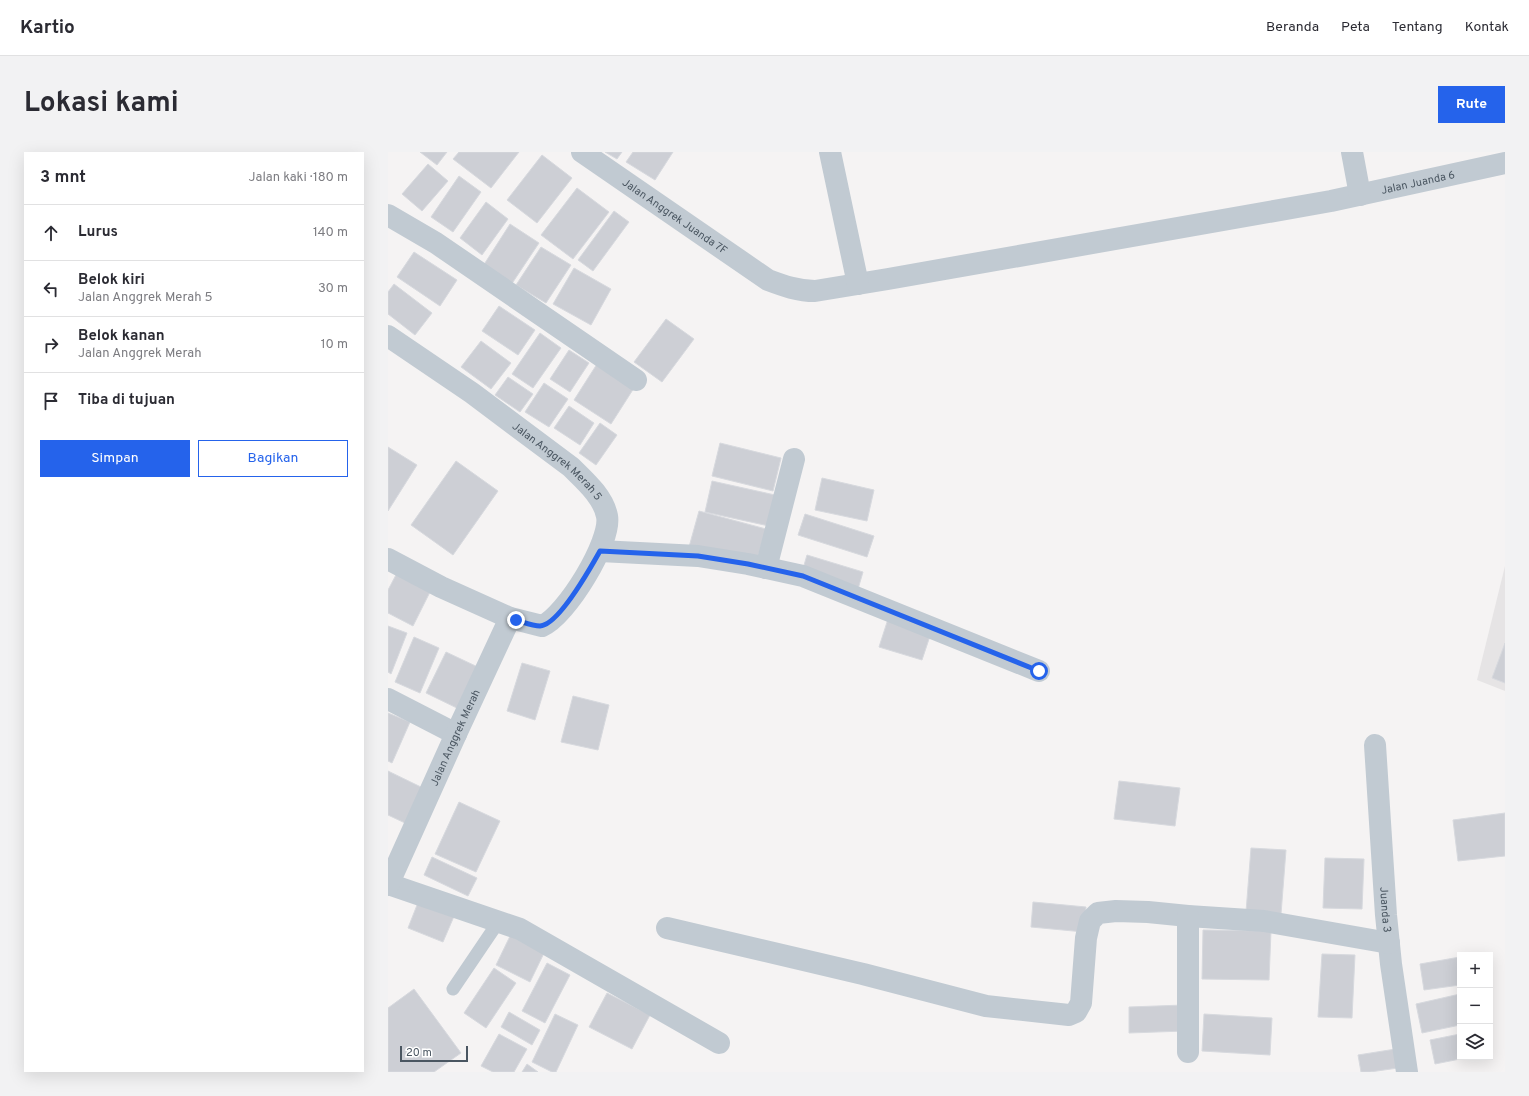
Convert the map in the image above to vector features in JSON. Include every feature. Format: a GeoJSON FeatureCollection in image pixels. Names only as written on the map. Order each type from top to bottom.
{"type":"FeatureCollection","features":[{"type":"Feature","properties":{"kind":"street","name":"Jalan Anggrek Juanda 7F"},"geometry":{"type":"LineString","coordinates":[[582,152],[768,280],[794,290],[806,291],[815,291],[858,284]]}},
{"type":"Feature","properties":{"kind":"street"},"geometry":{"type":"LineString","coordinates":[[830,152],[858,284]]}},
{"type":"Feature","properties":{"kind":"street"},"geometry":{"type":"LineString","coordinates":[[1352,152],[1360,195]]}},
{"type":"Feature","properties":{"kind":"street","name":"Jalan Juanda 6"},"geometry":{"type":"LineString","coordinates":[[858,284],[1331,201],[1505,162]]}},
{"type":"Feature","properties":{"kind":"street"},"geometry":{"type":"LineString","coordinates":[[388,215],[436,243],[636,380]]}},
{"type":"Feature","properties":{"kind":"street","name":"Jalan Anggrek Merah 5"},"geometry":{"type":"LineString","coordinates":[[388,336],[472,393],[562,459],[583,478],[601,502],[607,514],[607,527],[600,551],[579,587],[551,622],[539,626],[510,618]]}},
{"type":"Feature","properties":{"kind":"street"},"geometry":{"type":"LineString","coordinates":[[766,568],[794,459]]}},
{"type":"Feature","properties":{"kind":"street"},"geometry":{"type":"LineString","coordinates":[[600,551],[698,556],[803,576],[1039,671]]}},
{"type":"Feature","properties":{"kind":"street"},"geometry":{"type":"LineString","coordinates":[[388,559],[441,587],[510,618]]}},
{"type":"Feature","properties":{"kind":"street","name":"Jalan Anggrek Merah"},"geometry":{"type":"LineString","coordinates":[[388,885],[395,849],[456,734],[510,618]]}},
{"type":"Feature","properties":{"kind":"street"},"geometry":{"type":"LineString","coordinates":[[388,699],[456,734]]}},
{"type":"Feature","properties":{"kind":"street","name":"Juanda 3"},"geometry":{"type":"LineString","coordinates":[[1375,745],[1386,915],[1407,1072]]}},
{"type":"Feature","properties":{"kind":"street"},"geometry":{"type":"LineString","coordinates":[[388,885],[499,921],[529,934],[719,1043]]}},
{"type":"Feature","properties":{"kind":"street"},"geometry":{"type":"LineString","coordinates":[[667,928],[863,974],[986,1006],[1069,1015],[1076,1012],[1081,1004],[1086,938],[1090,921],[1098,913],[1116,911],[1148,912],[1188,916],[1264,920],[1389,943]]}},
{"type":"Feature","properties":{"kind":"street"},"geometry":{"type":"LineString","coordinates":[[1188,916],[1188,1052]]}},
{"type":"Feature","properties":{"kind":"lane"},"geometry":{"type":"LineString","coordinates":[[453,989],[499,921]]}},
{"type":"Feature","properties":{"kind":"shaded area"},"geometry":{"type":"Polygon","coordinates":[[[1505,566],[1505,691],[1477,680],[1505,566]]]}},
{"type":"Feature","properties":{"kind":"building"},"geometry":{"type":"Polygon","coordinates":[[[420,152],[447,152],[437,165],[420,152]]]}},
{"type":"Feature","properties":{"kind":"building"},"geometry":{"type":"Polygon","coordinates":[[[459,152],[519,152],[491,188],[453,159],[459,152]]]}},
{"type":"Feature","properties":{"kind":"building"},"geometry":{"type":"Polygon","coordinates":[[[605,152],[622,152],[617,159],[605,152]]]}},
{"type":"Feature","properties":{"kind":"building"},"geometry":{"type":"Polygon","coordinates":[[[633,152],[673,152],[655,180],[626,162],[633,152]]]}},
{"type":"Feature","properties":{"kind":"building"},"geometry":{"type":"Polygon","coordinates":[[[542,155],[572,178],[537,223],[507,200],[542,155]]]}},
{"type":"Feature","properties":{"kind":"building"},"geometry":{"type":"Polygon","coordinates":[[[428,164],[448,181],[422,211],[402,194],[428,164]]]}},
{"type":"Feature","properties":{"kind":"building"},"geometry":{"type":"Polygon","coordinates":[[[459,176],[481,192],[453,232],[431,217],[459,176]]]}},
{"type":"Feature","properties":{"kind":"building"},"geometry":{"type":"Polygon","coordinates":[[[577,188],[609,212],[573,259],[541,235],[577,188]]]}},
{"type":"Feature","properties":{"kind":"building"},"geometry":{"type":"Polygon","coordinates":[[[486,202],[508,219],[482,255],[460,238],[486,202]]]}},
{"type":"Feature","properties":{"kind":"building"},"geometry":{"type":"Polygon","coordinates":[[[614,211],[629,222],[593,271],[578,260],[614,211]]]}},
{"type":"Feature","properties":{"kind":"building"},"geometry":{"type":"Polygon","coordinates":[[[510,224],[539,243],[511,285],[483,266],[510,224]]]}},
{"type":"Feature","properties":{"kind":"building"},"geometry":{"type":"Polygon","coordinates":[[[541,247],[571,265],[546,303],[516,285],[541,247]]]}},
{"type":"Feature","properties":{"kind":"building"},"geometry":{"type":"Polygon","coordinates":[[[414,252],[457,280],[440,306],[397,277],[414,252]]]}},
{"type":"Feature","properties":{"kind":"building"},"geometry":{"type":"Polygon","coordinates":[[[574,268],[611,289],[591,325],[553,304],[574,268]]]}},
{"type":"Feature","properties":{"kind":"building"},"geometry":{"type":"Polygon","coordinates":[[[394,284],[432,313],[415,335],[388,314],[388,292],[394,284]]]}},
{"type":"Feature","properties":{"kind":"building"},"geometry":{"type":"Polygon","coordinates":[[[499,306],[535,330],[518,355],[482,331],[499,306]]]}},
{"type":"Feature","properties":{"kind":"building"},"geometry":{"type":"Polygon","coordinates":[[[666,319],[694,339],[662,382],[634,362],[666,319]]]}},
{"type":"Feature","properties":{"kind":"building"},"geometry":{"type":"Polygon","coordinates":[[[540,333],[561,348],[533,388],[512,374],[540,333]]]}},
{"type":"Feature","properties":{"kind":"building"},"geometry":{"type":"Polygon","coordinates":[[[481,341],[511,363],[491,389],[461,367],[481,341]]]}},
{"type":"Feature","properties":{"kind":"building"},"geometry":{"type":"Polygon","coordinates":[[[569,350],[589,363],[570,392],[550,379],[569,350]]]}},
{"type":"Feature","properties":{"kind":"building"},"geometry":{"type":"Polygon","coordinates":[[[597,364],[634,388],[611,424],[574,400],[597,364]]]}},
{"type":"Feature","properties":{"kind":"building"},"geometry":{"type":"Polygon","coordinates":[[[508,377],[533,394],[520,412],[495,395],[508,377]]]}},
{"type":"Feature","properties":{"kind":"building"},"geometry":{"type":"Polygon","coordinates":[[[544,383],[568,399],[549,427],[525,412],[544,383]]]}},
{"type":"Feature","properties":{"kind":"building"},"geometry":{"type":"Polygon","coordinates":[[[569,406],[594,423],[580,445],[554,428],[569,406]]]}},
{"type":"Feature","properties":{"kind":"building"},"geometry":{"type":"Polygon","coordinates":[[[600,423],[617,435],[596,465],[579,453],[600,423]]]}},
{"type":"Feature","properties":{"kind":"building"},"geometry":{"type":"Polygon","coordinates":[[[720,443],[781,458],[773,491],[712,476],[720,443]]]}},
{"type":"Feature","properties":{"kind":"building"},"geometry":{"type":"Polygon","coordinates":[[[388,447],[417,465],[388,511],[388,447]]]}},
{"type":"Feature","properties":{"kind":"building"},"geometry":{"type":"Polygon","coordinates":[[[456,461],[498,491],[453,555],[411,525],[456,461]]]}},
{"type":"Feature","properties":{"kind":"building"},"geometry":{"type":"Polygon","coordinates":[[[822,478],[874,490],[867,521],[815,510],[822,478]]]}},
{"type":"Feature","properties":{"kind":"building"},"geometry":{"type":"Polygon","coordinates":[[[712,481],[775,495],[769,526],[705,512],[712,481]]]}},
{"type":"Feature","properties":{"kind":"building"},"geometry":{"type":"Polygon","coordinates":[[[699,511],[766,529],[756,564],[689,547],[699,511]]]}},
{"type":"Feature","properties":{"kind":"building"},"geometry":{"type":"Polygon","coordinates":[[[805,514],[874,536],[867,557],[798,535],[805,514]]]}},
{"type":"Feature","properties":{"kind":"building"},"geometry":{"type":"Polygon","coordinates":[[[807,555],[863,572],[858,589],[802,572],[807,555]]]}},
{"type":"Feature","properties":{"kind":"building"},"geometry":{"type":"Polygon","coordinates":[[[398,571],[432,588],[413,626],[388,613],[388,590],[398,571]]]}},
{"type":"Feature","properties":{"kind":"building"},"geometry":{"type":"Polygon","coordinates":[[[889,616],[932,630],[922,660],[879,647],[889,616]]]}},
{"type":"Feature","properties":{"kind":"building"},"geometry":{"type":"Polygon","coordinates":[[[388,626],[407,633],[391,674],[388,672],[388,626]]]}},
{"type":"Feature","properties":{"kind":"building"},"geometry":{"type":"Polygon","coordinates":[[[414,637],[439,648],[420,693],[395,682],[414,637]]]}},
{"type":"Feature","properties":{"kind":"building"},"geometry":{"type":"Polygon","coordinates":[[[1505,643],[1505,683],[1492,678],[1505,643]]]}},
{"type":"Feature","properties":{"kind":"building"},"geometry":{"type":"Polygon","coordinates":[[[446,652],[482,669],[461,710],[426,693],[446,652]]]}},
{"type":"Feature","properties":{"kind":"building"},"geometry":{"type":"Polygon","coordinates":[[[522,663],[550,671],[535,720],[507,711],[522,663]]]}},
{"type":"Feature","properties":{"kind":"building"},"geometry":{"type":"Polygon","coordinates":[[[573,696],[609,705],[598,750],[561,742],[573,696]]]}},
{"type":"Feature","properties":{"kind":"building"},"geometry":{"type":"Polygon","coordinates":[[[388,713],[410,722],[392,763],[388,761],[388,713]]]}},
{"type":"Feature","properties":{"kind":"building"},"geometry":{"type":"Polygon","coordinates":[[[388,771],[423,788],[405,823],[388,815],[388,771]]]}},
{"type":"Feature","properties":{"kind":"building"},"geometry":{"type":"Polygon","coordinates":[[[1119,781],[1180,788],[1175,826],[1114,819],[1119,781]]]}},
{"type":"Feature","properties":{"kind":"building"},"geometry":{"type":"Polygon","coordinates":[[[459,802],[500,821],[476,872],[435,854],[459,802]]]}},
{"type":"Feature","properties":{"kind":"building"},"geometry":{"type":"Polygon","coordinates":[[[1505,813],[1505,856],[1458,861],[1453,820],[1505,813]]]}},
{"type":"Feature","properties":{"kind":"building"},"geometry":{"type":"Polygon","coordinates":[[[1251,848],[1286,850],[1281,914],[1246,912],[1251,848]]]}},
{"type":"Feature","properties":{"kind":"building"},"geometry":{"type":"Polygon","coordinates":[[[432,857],[477,878],[468,896],[424,875],[432,857]]]}},
{"type":"Feature","properties":{"kind":"building"},"geometry":{"type":"Polygon","coordinates":[[[1325,858],[1364,859],[1362,909],[1323,908],[1325,858]]]}},
{"type":"Feature","properties":{"kind":"building"},"geometry":{"type":"Polygon","coordinates":[[[419,900],[455,914],[443,942],[408,928],[419,900]]]}},
{"type":"Feature","properties":{"kind":"building"},"geometry":{"type":"Polygon","coordinates":[[[1033,902],[1086,907],[1084,932],[1031,927],[1033,902]]]}},
{"type":"Feature","properties":{"kind":"building"},"geometry":{"type":"Polygon","coordinates":[[[1203,930],[1271,931],[1269,980],[1202,979],[1203,930]]]}},
{"type":"Feature","properties":{"kind":"building"},"geometry":{"type":"Polygon","coordinates":[[[512,932],[546,949],[530,982],[496,965],[512,932]]]}},
{"type":"Feature","properties":{"kind":"building"},"geometry":{"type":"Polygon","coordinates":[[[1322,954],[1355,955],[1352,1018],[1318,1017],[1322,954]]]}},
{"type":"Feature","properties":{"kind":"building"},"geometry":{"type":"Polygon","coordinates":[[[1457,958],[1457,985],[1424,990],[1420,964],[1457,958]]]}},
{"type":"Feature","properties":{"kind":"building"},"geometry":{"type":"Polygon","coordinates":[[[547,963],[570,975],[545,1023],[522,1011],[547,963]]]}},
{"type":"Feature","properties":{"kind":"building"},"geometry":{"type":"Polygon","coordinates":[[[494,968],[516,983],[486,1028],[464,1013],[494,968]]]}},
{"type":"Feature","properties":{"kind":"building"},"geometry":{"type":"Polygon","coordinates":[[[414,989],[461,1053],[434,1072],[388,1072],[388,1008],[414,989]]]}},
{"type":"Feature","properties":{"kind":"building"},"geometry":{"type":"Polygon","coordinates":[[[607,993],[650,1015],[632,1049],[589,1027],[607,993]]]}},
{"type":"Feature","properties":{"kind":"building"},"geometry":{"type":"Polygon","coordinates":[[[1457,995],[1457,1026],[1422,1033],[1416,1004],[1457,995]]]}},
{"type":"Feature","properties":{"kind":"building"},"geometry":{"type":"Polygon","coordinates":[[[1184,1005],[1184,1031],[1129,1033],[1129,1007],[1184,1005]]]}},
{"type":"Feature","properties":{"kind":"building"},"geometry":{"type":"Polygon","coordinates":[[[509,1012],[540,1030],[532,1045],[501,1027],[509,1012]]]}},
{"type":"Feature","properties":{"kind":"building"},"geometry":{"type":"Polygon","coordinates":[[[555,1014],[578,1025],[556,1072],[552,1072],[532,1062],[555,1014]]]}},
{"type":"Feature","properties":{"kind":"building"},"geometry":{"type":"Polygon","coordinates":[[[1204,1014],[1272,1018],[1270,1055],[1202,1051],[1204,1014]]]}},
{"type":"Feature","properties":{"kind":"building"},"geometry":{"type":"Polygon","coordinates":[[[499,1034],[527,1049],[514,1072],[493,1072],[481,1066],[499,1034]]]}},
{"type":"Feature","properties":{"kind":"building"},"geometry":{"type":"Polygon","coordinates":[[[1457,1035],[1457,1060],[1435,1064],[1430,1040],[1457,1035]]]}},
{"type":"Feature","properties":{"kind":"building"},"geometry":{"type":"Polygon","coordinates":[[[1402,1048],[1405,1067],[1361,1072],[1358,1055],[1402,1048]]]}},
{"type":"Feature","properties":{"kind":"building"},"geometry":{"type":"Polygon","coordinates":[[[527,1064],[538,1072],[522,1072],[527,1064]]]}},
{"type":"Feature","properties":{"kind":"route"},"geometry":{"type":"LineString","coordinates":[[516,620],[539,626],[551,622],[579,587],[600,551],[698,556],[748,564],[803,576],[1039,671]]}}]}
